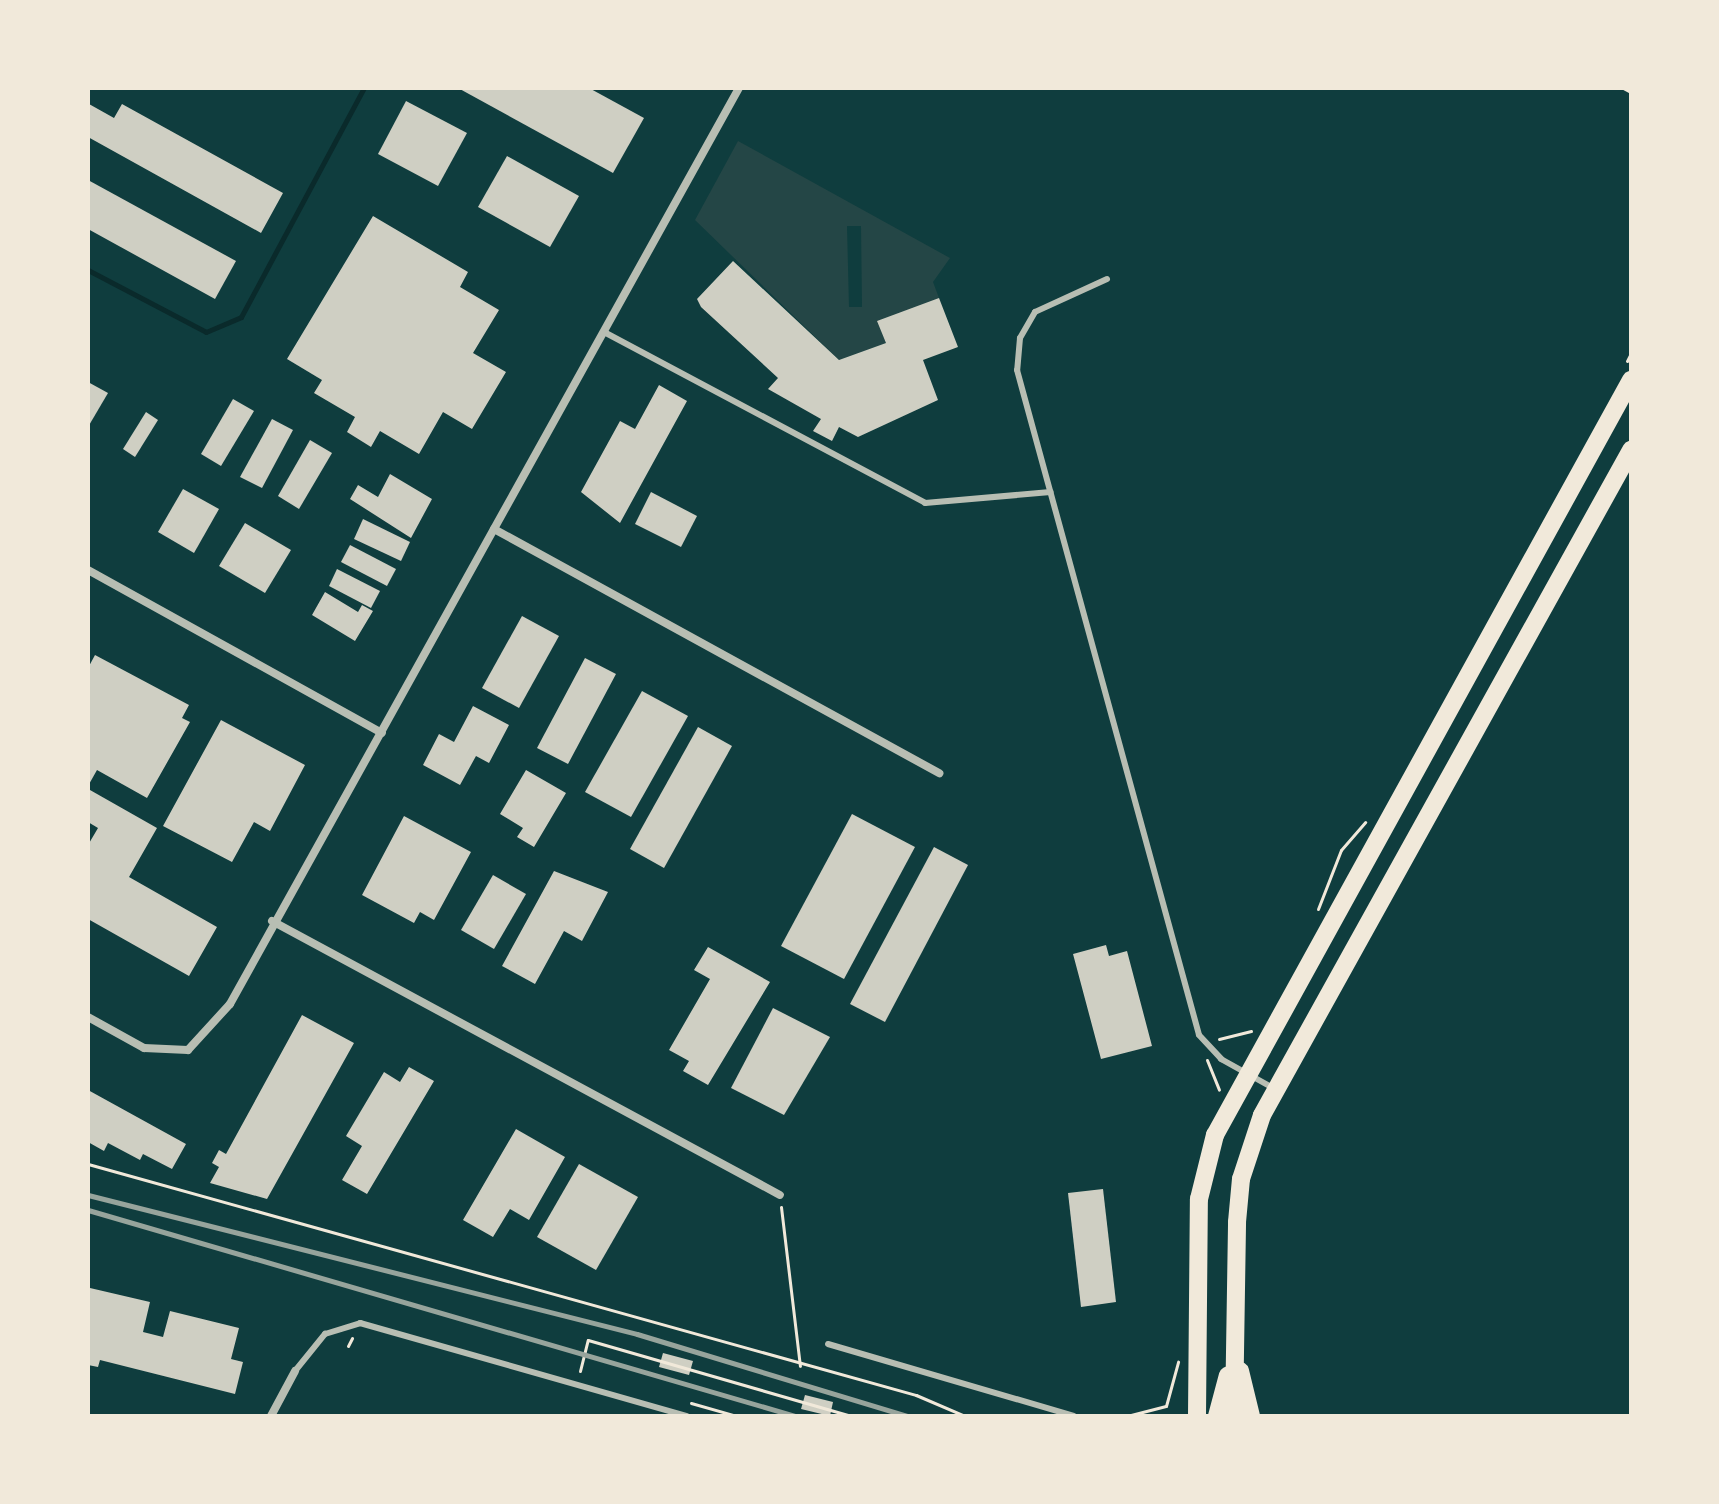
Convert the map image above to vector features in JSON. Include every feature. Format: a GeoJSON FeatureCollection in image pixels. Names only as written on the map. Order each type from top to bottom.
{"type":"FeatureCollection","features":[{"type":"Feature","properties":{"kind":"main road"},"geometry":{"type":"LineString","coordinates":[[1194,1414],[1199,1199],[1215,1135],[1407,794],[1631,380]]}},
{"type":"Feature","properties":{"kind":"main road"},"geometry":{"type":"LineString","coordinates":[[1234,1416],[1241,1179],[1275,1089],[1631,450]]}},
{"type":"Feature","properties":{"kind":"main road"},"geometry":{"type":"LineString","coordinates":[[1407,794],[1433,810]]}},
{"type":"Feature","properties":{"kind":"main road"},"geometry":{"type":"LineString","coordinates":[[1217,1416],[1234,1357]]}},
{"type":"Feature","properties":{"kind":"main road"},"geometry":{"type":"LineString","coordinates":[[1234,1357],[1251,1416]]}},
{"type":"Feature","properties":{"kind":"street"},"geometry":{"type":"LineString","coordinates":[[88,1017],[144,1048],[188,1050],[230,1004],[272,921],[382,733],[739,88]]}},
{"type":"Feature","properties":{"kind":"street"},"geometry":{"type":"LineString","coordinates":[[494,529],[939,773]]}},
{"type":"Feature","properties":{"kind":"street"},"geometry":{"type":"LineString","coordinates":[[88,570],[382,733]]}},
{"type":"Feature","properties":{"kind":"street"},"geometry":{"type":"LineString","coordinates":[[272,921],[780,1195]]}},
{"type":"Feature","properties":{"kind":"street"},"geometry":{"type":"LineString","coordinates":[[271,1416],[295,1371]]}},
{"type":"Feature","properties":{"kind":"lane"},"geometry":{"type":"LineString","coordinates":[[1107,279],[1035,312],[1020,338],[1017,370],[1199,1035],[1221,1059],[1275,1089]]}},
{"type":"Feature","properties":{"kind":"lane"},"geometry":{"type":"LineString","coordinates":[[604,332],[925,503],[1051,492]]}},
{"type":"Feature","properties":{"kind":"lane"},"geometry":{"type":"LineString","coordinates":[[295,1371],[325,1334],[360,1323],[687,1416]]}},
{"type":"Feature","properties":{"kind":"lane"},"geometry":{"type":"LineString","coordinates":[[828,1344],[1074,1416]]}},
{"type":"Feature","properties":{"kind":"path"},"geometry":{"type":"LineString","coordinates":[[1623,88],[1631,92]]}},
{"type":"Feature","properties":{"kind":"path"},"geometry":{"type":"LineString","coordinates":[[88,1164],[800,1367],[916,1395],[965,1416]]}},
{"type":"Feature","properties":{"kind":"path"},"geometry":{"type":"LineString","coordinates":[[780,1195],[800,1367]]}},
{"type":"Feature","properties":{"kind":"path"},"geometry":{"type":"LineString","coordinates":[[580,1371],[588,1340],[851,1416]]}},
{"type":"Feature","properties":{"kind":"shaded area"},"geometry":{"type":"Polygon","coordinates":[[[738,141],[950,258],[933,282],[939,298],[886,343],[839,360],[695,220],[738,141]],[[847,226],[849,307],[862,307],[861,226],[847,226]]]}},
{"type":"Feature","properties":{"kind":"building"},"geometry":{"type":"Polygon","coordinates":[[[458,88],[589,88],[644,118],[613,173],[458,88]]]}},
{"type":"Feature","properties":{"kind":"building"},"geometry":{"type":"Polygon","coordinates":[[[406,101],[467,133],[438,186],[378,154],[406,101]]]}},
{"type":"Feature","properties":{"kind":"building"},"geometry":{"type":"Polygon","coordinates":[[[89,104],[114,118],[122,104],[283,193],[261,233],[88,137],[89,104]]]}},
{"type":"Feature","properties":{"kind":"building"},"geometry":{"type":"Polygon","coordinates":[[[507,156],[579,196],[550,247],[478,207],[507,156]]]}},
{"type":"Feature","properties":{"kind":"building"},"geometry":{"type":"Polygon","coordinates":[[[88,180],[236,261],[215,299],[88,229],[88,180]]]}},
{"type":"Feature","properties":{"kind":"building"},"geometry":{"type":"Polygon","coordinates":[[[373,216],[468,272],[460,287],[499,310],[473,353],[506,372],[472,429],[443,412],[419,454],[380,431],[371,447],[347,432],[355,417],[314,393],[322,380],[287,359],[373,216]]]}},
{"type":"Feature","properties":{"kind":"building"},"geometry":{"type":"Polygon","coordinates":[[[733,261],[839,360],[886,343],[877,321],[939,298],[958,347],[923,360],[938,400],[858,437],[839,427],[832,441],[813,431],[821,419],[768,389],[778,378],[701,307],[697,299],[733,261]]]}},
{"type":"Feature","properties":{"kind":"building"},"geometry":{"type":"Polygon","coordinates":[[[88,382],[108,393],[88,427],[88,382]]]}},
{"type":"Feature","properties":{"kind":"building"},"geometry":{"type":"Polygon","coordinates":[[[659,385],[687,401],[620,523],[581,492],[620,421],[635,429],[659,385]]]}},
{"type":"Feature","properties":{"kind":"building"},"geometry":{"type":"Polygon","coordinates":[[[233,399],[254,411],[221,466],[201,454],[233,399]]]}},
{"type":"Feature","properties":{"kind":"building"},"geometry":{"type":"Polygon","coordinates":[[[146,412],[158,420],[135,457],[123,449],[146,412]]]}},
{"type":"Feature","properties":{"kind":"building"},"geometry":{"type":"Polygon","coordinates":[[[272,419],[293,430],[262,488],[240,477],[272,419]]]}},
{"type":"Feature","properties":{"kind":"building"},"geometry":{"type":"Polygon","coordinates":[[[310,440],[332,453],[299,509],[278,496],[310,440]]]}},
{"type":"Feature","properties":{"kind":"building"},"geometry":{"type":"Polygon","coordinates":[[[390,474],[432,499],[411,538],[350,499],[358,485],[378,497],[390,474]]]}},
{"type":"Feature","properties":{"kind":"building"},"geometry":{"type":"Polygon","coordinates":[[[183,489],[219,509],[194,553],[158,532],[183,489]]]}},
{"type":"Feature","properties":{"kind":"building"},"geometry":{"type":"Polygon","coordinates":[[[651,492],[697,516],[681,547],[635,524],[651,492]]]}},
{"type":"Feature","properties":{"kind":"building"},"geometry":{"type":"Polygon","coordinates":[[[363,519],[410,542],[401,561],[354,539],[363,519]]]}},
{"type":"Feature","properties":{"kind":"building"},"geometry":{"type":"Polygon","coordinates":[[[245,523],[291,550],[265,593],[219,566],[245,523]]]}},
{"type":"Feature","properties":{"kind":"building"},"geometry":{"type":"Polygon","coordinates":[[[350,545],[396,569],[387,586],[341,562],[350,545]]]}},
{"type":"Feature","properties":{"kind":"building"},"geometry":{"type":"Polygon","coordinates":[[[337,569],[380,591],[371,608],[329,586],[337,569]]]}},
{"type":"Feature","properties":{"kind":"building"},"geometry":{"type":"Polygon","coordinates":[[[325,592],[358,612],[362,605],[373,611],[355,641],[312,615],[325,592]]]}},
{"type":"Feature","properties":{"kind":"building"},"geometry":{"type":"Polygon","coordinates":[[[522,616],[559,636],[519,708],[482,688],[522,616]]]}},
{"type":"Feature","properties":{"kind":"building"},"geometry":{"type":"Polygon","coordinates":[[[95,655],[189,705],[182,718],[190,722],[147,798],[97,770],[88,786],[88,668],[95,655]]]}},
{"type":"Feature","properties":{"kind":"building"},"geometry":{"type":"Polygon","coordinates":[[[585,658],[616,674],[568,764],[537,748],[585,658]]]}},
{"type":"Feature","properties":{"kind":"building"},"geometry":{"type":"Polygon","coordinates":[[[642,691],[688,716],[631,817],[585,792],[642,691]]]}},
{"type":"Feature","properties":{"kind":"building"},"geometry":{"type":"Polygon","coordinates":[[[473,706],[509,725],[489,763],[476,756],[460,785],[423,765],[439,734],[454,742],[473,706]]]}},
{"type":"Feature","properties":{"kind":"building"},"geometry":{"type":"Polygon","coordinates":[[[221,720],[305,765],[270,831],[254,822],[232,862],[163,826],[221,720]]]}},
{"type":"Feature","properties":{"kind":"building"},"geometry":{"type":"Polygon","coordinates":[[[698,727],[732,746],[664,868],[630,849],[698,727]]]}},
{"type":"Feature","properties":{"kind":"building"},"geometry":{"type":"Polygon","coordinates":[[[526,770],[566,793],[534,847],[517,837],[523,828],[500,814],[526,770]]]}},
{"type":"Feature","properties":{"kind":"building"},"geometry":{"type":"Polygon","coordinates":[[[90,790],[157,828],[129,877],[217,927],[189,976],[88,919],[88,845],[98,828],[88,822],[90,790]]]}},
{"type":"Feature","properties":{"kind":"building"},"geometry":{"type":"Polygon","coordinates":[[[852,814],[915,847],[844,979],[781,946],[852,814]]]}},
{"type":"Feature","properties":{"kind":"building"},"geometry":{"type":"Polygon","coordinates":[[[404,816],[471,852],[434,920],[420,912],[414,923],[362,895],[404,816]]]}},
{"type":"Feature","properties":{"kind":"building"},"geometry":{"type":"Polygon","coordinates":[[[934,847],[968,865],[885,1022],[850,1004],[934,847]]]}},
{"type":"Feature","properties":{"kind":"building"},"geometry":{"type":"Polygon","coordinates":[[[554,871],[608,892],[582,941],[564,931],[535,984],[502,966],[554,871]]]}},
{"type":"Feature","properties":{"kind":"building"},"geometry":{"type":"Polygon","coordinates":[[[493,875],[526,894],[494,949],[461,930],[493,875]]]}},
{"type":"Feature","properties":{"kind":"building"},"geometry":{"type":"Polygon","coordinates":[[[1106,945],[1109,956],[1127,951],[1152,1046],[1101,1059],[1073,954],[1106,945]]]}},
{"type":"Feature","properties":{"kind":"building"},"geometry":{"type":"Polygon","coordinates":[[[708,947],[770,982],[708,1085],[683,1071],[689,1061],[669,1050],[710,979],[694,970],[708,947]]]}},
{"type":"Feature","properties":{"kind":"building"},"geometry":{"type":"Polygon","coordinates":[[[773,1008],[830,1037],[784,1115],[731,1088],[773,1008]]]}},
{"type":"Feature","properties":{"kind":"building"},"geometry":{"type":"Polygon","coordinates":[[[302,1015],[354,1043],[267,1199],[210,1183],[219,1167],[212,1163],[219,1150],[226,1154],[302,1015]]]}},
{"type":"Feature","properties":{"kind":"building"},"geometry":{"type":"Polygon","coordinates":[[[409,1067],[434,1081],[367,1194],[342,1180],[362,1146],[346,1136],[384,1072],[400,1082],[409,1067]]]}},
{"type":"Feature","properties":{"kind":"building"},"geometry":{"type":"Polygon","coordinates":[[[88,1090],[186,1144],[172,1169],[143,1154],[140,1160],[108,1143],[104,1151],[88,1142],[88,1090]]]}},
{"type":"Feature","properties":{"kind":"building"},"geometry":{"type":"Polygon","coordinates":[[[516,1129],[565,1157],[529,1220],[510,1209],[493,1237],[463,1220],[516,1129]]]}},
{"type":"Feature","properties":{"kind":"building"},"geometry":{"type":"Polygon","coordinates":[[[579,1164],[638,1197],[596,1270],[537,1237],[579,1164]]]}},
{"type":"Feature","properties":{"kind":"building"},"geometry":{"type":"Polygon","coordinates":[[[1103,1189],[1116,1302],[1081,1307],[1068,1193],[1103,1189]]]}},
{"type":"Feature","properties":{"kind":"building"},"geometry":{"type":"Polygon","coordinates":[[[90,1288],[150,1302],[143,1332],[163,1337],[170,1311],[239,1328],[231,1359],[243,1362],[235,1394],[100,1360],[98,1367],[88,1365],[90,1288]]]}},
{"type":"Feature","properties":{"kind":"building"},"geometry":{"type":"Polygon","coordinates":[[[663,1353],[693,1361],[689,1375],[659,1367],[663,1353]]]}},
{"type":"Feature","properties":{"kind":"building"},"geometry":{"type":"Polygon","coordinates":[[[805,1395],[833,1402],[830,1416],[801,1409],[805,1395]]]}},
{"type":"Feature","properties":{"kind":"waterway"},"geometry":{"type":"LineString","coordinates":[[88,270],[206,332],[241,317],[364,88]]}},
{"type":"Feature","properties":{"kind":"railway"},"geometry":{"type":"LineString","coordinates":[[88,1195],[637,1334],[907,1416]]}},
{"type":"Feature","properties":{"kind":"railway"},"geometry":{"type":"LineString","coordinates":[[88,1210],[795,1416]]}}]}
